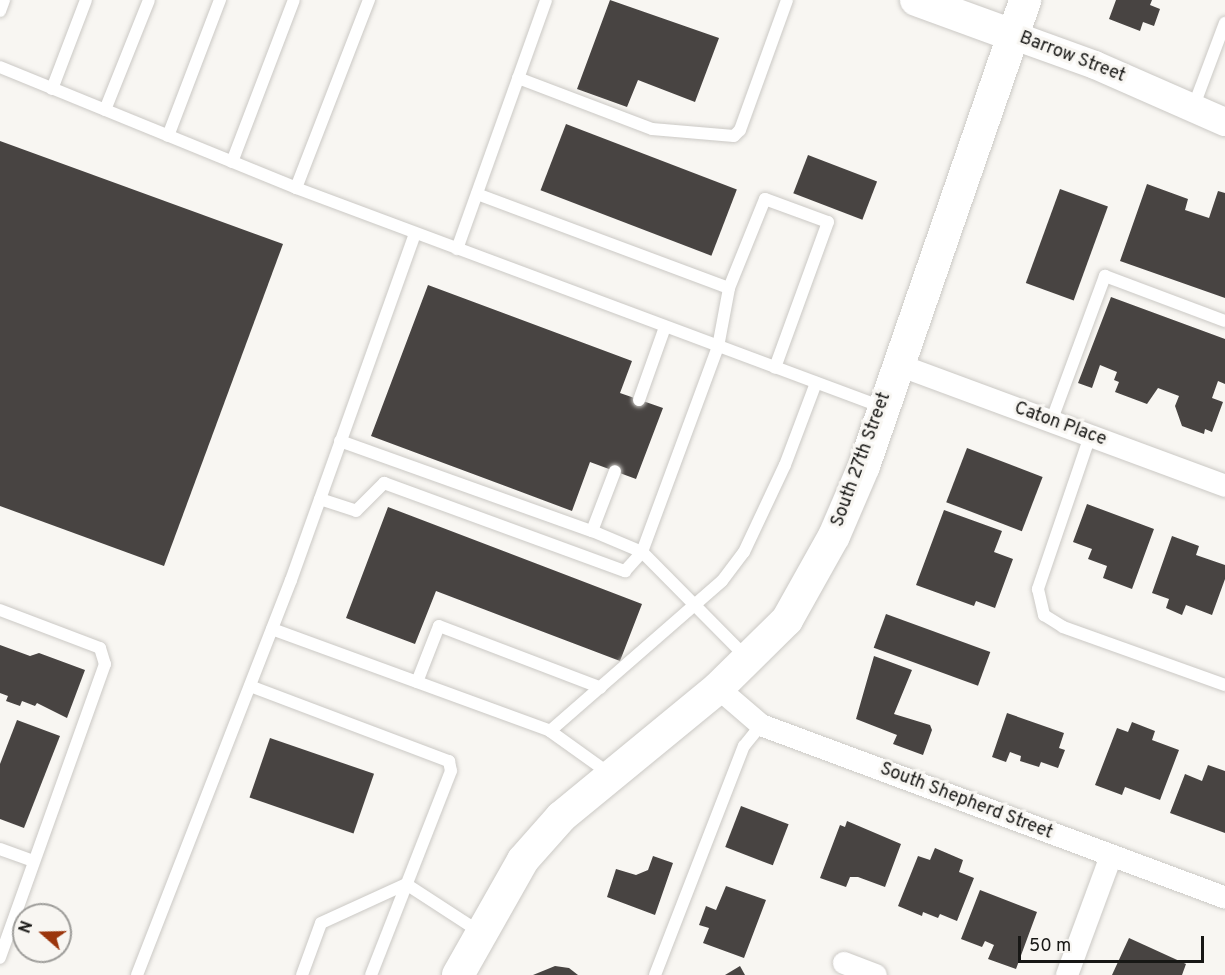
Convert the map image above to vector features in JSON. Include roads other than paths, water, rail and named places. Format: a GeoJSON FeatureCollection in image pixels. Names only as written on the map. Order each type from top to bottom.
{"type":"FeatureCollection","features":[{"type":"Feature","properties":{"kind":"main road","name":"Barrow Street"},"geometry":{"type":"LineString","coordinates":[[915,0],[1012,35]]}},
{"type":"Feature","properties":{"kind":"main road","name":"South 27th Street"},"geometry":{"type":"LineString","coordinates":[[458,975],[480,932],[523,860],[561,817],[610,774],[718,688],[787,620],[834,536],[882,407],[1025,0]]}},
{"type":"Feature","properties":{"kind":"street","name":"Barrow Street"},"geometry":{"type":"LineString","coordinates":[[1012,35],[1095,65],[1225,122]]}},
{"type":"Feature","properties":{"kind":"street","name":"Caton Place"},"geometry":{"type":"LineString","coordinates":[[896,364],[1225,486]]}},
{"type":"Feature","properties":{"kind":"street","name":"South Shepherd Street"},"geometry":{"type":"LineString","coordinates":[[718,688],[761,725],[1225,898]]}},
{"type":"Feature","properties":{"kind":"street"},"geometry":{"type":"LineString","coordinates":[[1067,975],[1111,856]]}},
{"type":"Feature","properties":{"kind":"street"},"geometry":{"type":"LineString","coordinates":[[844,963],[876,975]]}},
{"type":"Feature","properties":{"kind":"lane"},"geometry":{"type":"LineString","coordinates":[[0,11],[4,0]]}},
{"type":"Feature","properties":{"kind":"lane"},"geometry":{"type":"LineString","coordinates":[[52,89],[86,0]]}},
{"type":"Feature","properties":{"kind":"lane"},"geometry":{"type":"LineString","coordinates":[[105,110],[149,0]]}},
{"type":"Feature","properties":{"kind":"lane"},"geometry":{"type":"LineString","coordinates":[[168,136],[220,0]]}},
{"type":"Feature","properties":{"kind":"lane"},"geometry":{"type":"LineString","coordinates":[[232,162],[294,0]]}},
{"type":"Feature","properties":{"kind":"lane"},"geometry":{"type":"LineString","coordinates":[[296,188],[369,0]]}},
{"type":"Feature","properties":{"kind":"lane"},"geometry":{"type":"LineString","coordinates":[[457,249],[546,0]]}},
{"type":"Feature","properties":{"kind":"lane"},"geometry":{"type":"LineString","coordinates":[[518,78],[652,129],[734,136],[740,130],[787,0]]}},
{"type":"Feature","properties":{"kind":"lane"},"geometry":{"type":"LineString","coordinates":[[1193,108],[1225,23]]}},
{"type":"Feature","properties":{"kind":"lane"},"geometry":{"type":"LineString","coordinates":[[0,67],[296,188],[882,407]]}},
{"type":"Feature","properties":{"kind":"lane"},"geometry":{"type":"LineString","coordinates":[[477,194],[729,288]]}},
{"type":"Feature","properties":{"kind":"lane"},"geometry":{"type":"LineString","coordinates":[[320,499],[356,511],[384,483],[625,571],[642,552],[718,346],[729,288],[765,199],[828,222],[776,368]]}},
{"type":"Feature","properties":{"kind":"lane"},"geometry":{"type":"LineString","coordinates":[[137,975],[272,629],[415,233]]}},
{"type":"Feature","properties":{"kind":"lane"},"geometry":{"type":"LineString","coordinates":[[1051,422],[1105,276],[1225,321]]}},
{"type":"Feature","properties":{"kind":"lane"},"geometry":{"type":"LineString","coordinates":[[639,400],[665,327]]}},
{"type":"Feature","properties":{"kind":"lane"},"geometry":{"type":"LineString","coordinates":[[550,731],[697,606],[722,581],[744,552],[785,465],[816,382]]}},
{"type":"Feature","properties":{"kind":"lane"},"geometry":{"type":"LineString","coordinates":[[1090,436],[1038,589],[1044,615],[1063,627],[1225,685]]}},
{"type":"Feature","properties":{"kind":"lane"},"geometry":{"type":"LineString","coordinates":[[340,441],[592,531],[642,552],[748,659]]}},
{"type":"Feature","properties":{"kind":"lane"},"geometry":{"type":"LineString","coordinates":[[592,531],[615,471]]}},
{"type":"Feature","properties":{"kind":"lane"},"geometry":{"type":"LineString","coordinates":[[0,610],[100,648],[105,655],[105,664],[0,958]]}},
{"type":"Feature","properties":{"kind":"lane"},"geometry":{"type":"LineString","coordinates":[[417,682],[439,626],[601,688]]}},
{"type":"Feature","properties":{"kind":"lane"},"geometry":{"type":"LineString","coordinates":[[272,629],[550,731],[610,774]]}},
{"type":"Feature","properties":{"kind":"lane"},"geometry":{"type":"LineString","coordinates":[[250,686],[449,761],[451,771],[371,975]]}},
{"type":"Feature","properties":{"kind":"lane"},"geometry":{"type":"LineString","coordinates":[[655,975],[744,746],[761,725]]}},
{"type":"Feature","properties":{"kind":"lane"},"geometry":{"type":"LineString","coordinates":[[0,849],[33,861]]}},
{"type":"Feature","properties":{"kind":"lane"},"geometry":{"type":"LineString","coordinates":[[406,884],[480,932]]}},
{"type":"Feature","properties":{"kind":"lane"},"geometry":{"type":"LineString","coordinates":[[302,975],[321,923],[406,884]]}}]}
